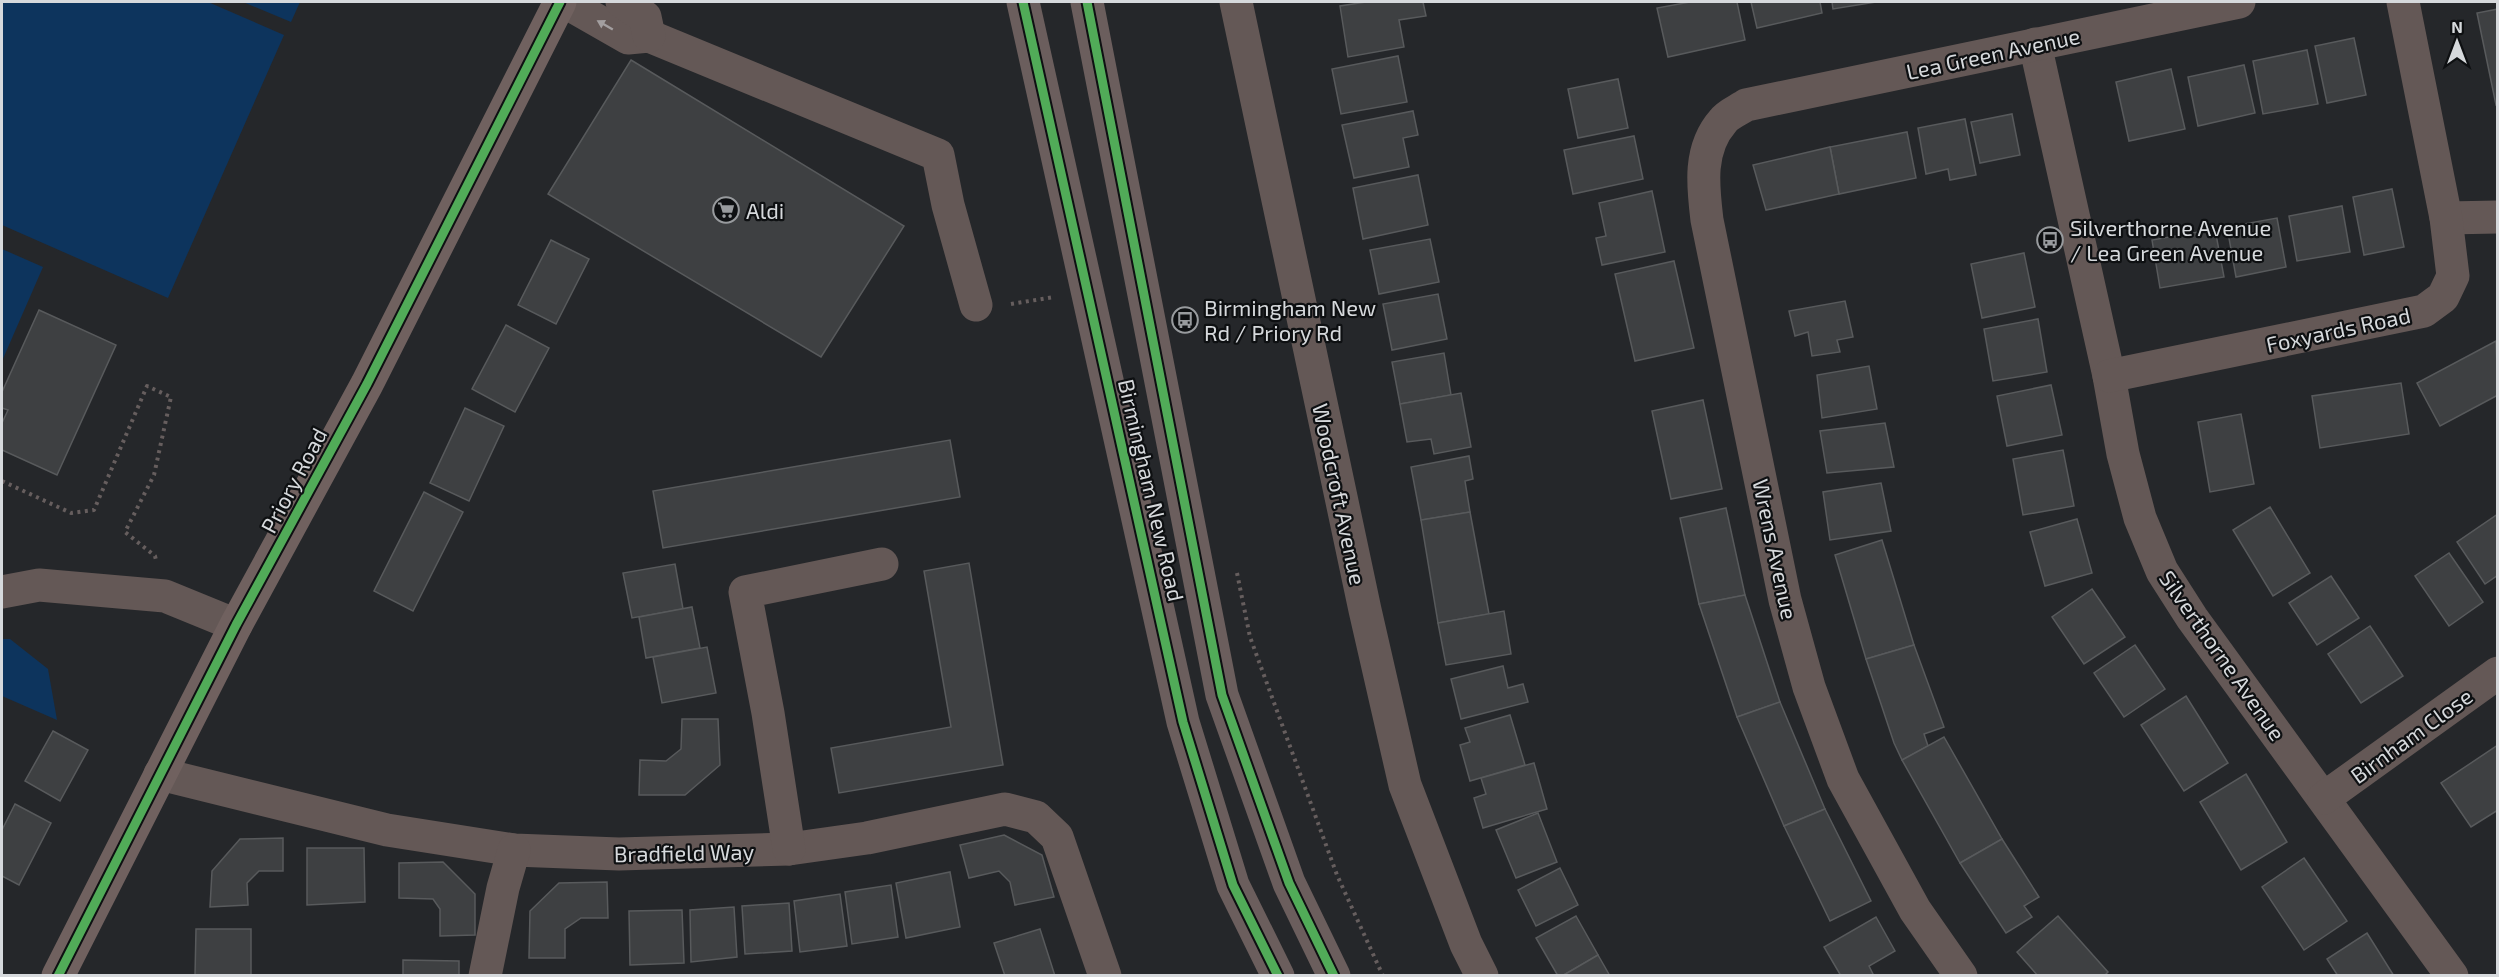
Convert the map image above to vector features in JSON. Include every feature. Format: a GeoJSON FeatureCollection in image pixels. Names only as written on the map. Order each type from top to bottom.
{"type":"FeatureCollection","features":[{"type":"Feature","properties":{"kind":"highway","name":"Birmingham New Road"},"geometry":{"type":"LineString","coordinates":[[1023,2],[1183,722],[1233,885],[1278,975]]}},
{"type":"Feature","properties":{"kind":"highway","name":"Birmingham New Road"},"geometry":{"type":"LineString","coordinates":[[1088,2],[1222,694],[1289,884],[1334,975]]}},
{"type":"Feature","properties":{"kind":"main road","name":"Priory Road"},"geometry":{"type":"LineString","coordinates":[[58,975],[236,625],[367,384],[560,2]]}},
{"type":"Feature","properties":{"kind":"street"},"geometry":{"type":"LineString","coordinates":[[565,2],[628,38],[649,36],[939,155],[948,205],[976,305]]}},
{"type":"Feature","properties":{"kind":"street"},"geometry":{"type":"LineString","coordinates":[[622,2],[645,17],[649,36]]}},
{"type":"Feature","properties":{"kind":"street","name":"Woodcroft Avenue"},"geometry":{"type":"LineString","coordinates":[[1236,2],[1365,610],[1405,785],[1466,944],[1482,975]]}},
{"type":"Feature","properties":{"kind":"street","name":"Lea Green Avenue"},"geometry":{"type":"LineString","coordinates":[[1746,105],[2239,2]]}},
{"type":"Feature","properties":{"kind":"street","name":"Foxyards Road"},"geometry":{"type":"LineString","coordinates":[[2109,376],[2424,311],[2443,297],[2453,276],[2446,218],[2403,2]]}},
{"type":"Feature","properties":{"kind":"street","name":"Silverthorne Avenue"},"geometry":{"type":"LineString","coordinates":[[2035,44],[2109,376],[2123,454],[2140,518],[2162,571],[2192,618],[2452,975]]}},
{"type":"Feature","properties":{"kind":"street","name":"Wrens Avenue"},"geometry":{"type":"LineString","coordinates":[[1746,105],[1723,120],[1709,144],[1702,178],[1709,232],[1785,600],[1809,687],[1844,779],[1915,910],[1961,975]]}},
{"type":"Feature","properties":{"kind":"street"},"geometry":{"type":"LineString","coordinates":[[2446,218],[2498,217]]}},
{"type":"Feature","properties":{"kind":"street"},"geometry":{"type":"LineString","coordinates":[[789,849],[768,713],[745,592],[882,564]]}},
{"type":"Feature","properties":{"kind":"street"},"geometry":{"type":"LineString","coordinates":[[2,592],[39,585],[165,596],[236,625]]}},
{"type":"Feature","properties":{"kind":"street","name":"Birnham Close"},"geometry":{"type":"LineString","coordinates":[[2324,798],[2498,673]]}},
{"type":"Feature","properties":{"kind":"street","name":"Bradfield Way"},"geometry":{"type":"LineString","coordinates":[[160,774],[387,830],[514,850],[618,854],[789,849],[867,838],[1005,808],[1036,817],[1057,837],[1105,975]]}},
{"type":"Feature","properties":{"kind":"street"},"geometry":{"type":"LineString","coordinates":[[485,975],[503,888],[514,850]]}},
{"type":"Feature","properties":{"kind":"path"},"geometry":{"type":"LineString","coordinates":[[1018,303],[1036,300]]}},
{"type":"Feature","properties":{"kind":"path"},"geometry":{"type":"LineString","coordinates":[[2,481],[71,513],[94,510],[147,386],[171,397],[154,475],[125,532],[155,556],[165,596]]}},
{"type":"Feature","properties":{"kind":"path"},"geometry":{"type":"LineString","coordinates":[[1236,567],[1250,637],[1336,875],[1383,975]]}},
{"type":"Feature","properties":{"kind":"shaded area"},"geometry":{"type":"Polygon","coordinates":[[[2,2],[208,2],[284,35],[168,298],[2,225],[2,2]]]}},
{"type":"Feature","properties":{"kind":"shaded area"},"geometry":{"type":"Polygon","coordinates":[[[243,2],[300,2],[291,22],[243,2]]]}},
{"type":"Feature","properties":{"kind":"shaded area"},"geometry":{"type":"Polygon","coordinates":[[[2,249],[43,267],[2,361],[2,249]]]}},
{"type":"Feature","properties":{"kind":"shaded area"},"geometry":{"type":"Polygon","coordinates":[[[2,639],[10,639],[48,669],[57,720],[2,696],[2,639]]]}},
{"type":"Feature","properties":{"kind":"building"},"geometry":{"type":"Polygon","coordinates":[[[1366,2],[1423,2],[1426,16],[1399,20],[1404,47],[1348,57],[1340,6],[1366,2]]]}},
{"type":"Feature","properties":{"kind":"building"},"geometry":{"type":"Polygon","coordinates":[[[1690,2],[1737,2],[1745,40],[1668,57],[1657,8],[1690,2]]]}},
{"type":"Feature","properties":{"kind":"building"},"geometry":{"type":"Polygon","coordinates":[[[1751,2],[1820,2],[1822,13],[1757,28],[1751,2]]]}},
{"type":"Feature","properties":{"kind":"building"},"geometry":{"type":"Polygon","coordinates":[[[1832,2],[1876,2],[1833,9],[1832,2]]]}},
{"type":"Feature","properties":{"kind":"building"},"geometry":{"type":"Polygon","coordinates":[[[2498,9],[2498,104],[2496,105],[2477,13],[2498,9]]]}},
{"type":"Feature","properties":{"kind":"building"},"geometry":{"type":"Polygon","coordinates":[[[2354,38],[2366,95],[2327,103],[2315,46],[2354,38]]]}},
{"type":"Feature","properties":{"kind":"building"},"geometry":{"type":"Polygon","coordinates":[[[2307,50],[2318,104],[2263,114],[2253,61],[2307,50]]]}},
{"type":"Feature","properties":{"kind":"building"},"geometry":{"type":"Polygon","coordinates":[[[1398,56],[1407,102],[1341,114],[1332,69],[1398,56]]]}},
{"type":"Feature","properties":{"kind":"building","name":"Aldi"},"geometry":{"type":"Polygon","coordinates":[[[631,60],[904,226],[821,357],[548,194],[631,60]]]}},
{"type":"Feature","properties":{"kind":"building"},"geometry":{"type":"Polygon","coordinates":[[[2244,65],[2255,113],[2198,126],[2188,77],[2244,65]]]}},
{"type":"Feature","properties":{"kind":"building"},"geometry":{"type":"Polygon","coordinates":[[[2171,69],[2185,129],[2129,141],[2116,82],[2171,69]]]}},
{"type":"Feature","properties":{"kind":"building"},"geometry":{"type":"Polygon","coordinates":[[[1618,79],[1628,128],[1578,138],[1568,89],[1618,79]]]}},
{"type":"Feature","properties":{"kind":"building"},"geometry":{"type":"Polygon","coordinates":[[[1413,111],[1418,135],[1403,138],[1409,167],[1354,178],[1342,125],[1413,111]]]}},
{"type":"Feature","properties":{"kind":"building"},"geometry":{"type":"Polygon","coordinates":[[[2012,114],[2020,155],[1980,163],[1971,122],[2012,114]]]}},
{"type":"Feature","properties":{"kind":"building"},"geometry":{"type":"Polygon","coordinates":[[[1965,119],[1976,175],[1950,180],[1948,169],[1926,174],[1918,128],[1965,119]]]}},
{"type":"Feature","properties":{"kind":"building"},"geometry":{"type":"Polygon","coordinates":[[[1907,132],[1916,178],[1839,194],[1830,147],[1907,132]]]}},
{"type":"Feature","properties":{"kind":"building"},"geometry":{"type":"Polygon","coordinates":[[[1634,136],[1643,179],[1573,194],[1564,150],[1634,136]]]}},
{"type":"Feature","properties":{"kind":"building"},"geometry":{"type":"Polygon","coordinates":[[[1830,147],[1839,194],[1766,210],[1753,165],[1830,147]]]}},
{"type":"Feature","properties":{"kind":"building"},"geometry":{"type":"Polygon","coordinates":[[[1418,175],[1428,225],[1363,239],[1353,188],[1418,175]]]}},
{"type":"Feature","properties":{"kind":"building"},"geometry":{"type":"Polygon","coordinates":[[[2392,189],[2404,247],[2364,255],[2353,197],[2392,189]]]}},
{"type":"Feature","properties":{"kind":"building"},"geometry":{"type":"Polygon","coordinates":[[[1652,191],[1665,252],[1602,265],[1596,238],[1606,236],[1599,203],[1652,191]]]}},
{"type":"Feature","properties":{"kind":"building"},"geometry":{"type":"Polygon","coordinates":[[[2342,206],[2350,252],[2297,261],[2289,216],[2342,206]]]}},
{"type":"Feature","properties":{"kind":"building"},"geometry":{"type":"Polygon","coordinates":[[[2277,218],[2286,267],[2236,277],[2227,227],[2277,218]]]}},
{"type":"Feature","properties":{"kind":"building"},"geometry":{"type":"Polygon","coordinates":[[[2215,229],[2224,277],[2160,288],[2152,240],[2215,229]]]}},
{"type":"Feature","properties":{"kind":"building"},"geometry":{"type":"Polygon","coordinates":[[[1430,239],[1439,282],[1379,294],[1370,250],[1430,239]]]}},
{"type":"Feature","properties":{"kind":"building"},"geometry":{"type":"Polygon","coordinates":[[[551,240],[589,259],[556,324],[518,305],[551,240]]]}},
{"type":"Feature","properties":{"kind":"building"},"geometry":{"type":"Polygon","coordinates":[[[2024,253],[2035,307],[1982,318],[1971,264],[2024,253]]]}},
{"type":"Feature","properties":{"kind":"building"},"geometry":{"type":"Polygon","coordinates":[[[1674,261],[1694,348],[1635,361],[1615,274],[1674,261]]]}},
{"type":"Feature","properties":{"kind":"building"},"geometry":{"type":"Polygon","coordinates":[[[1438,294],[1447,339],[1392,350],[1383,304],[1438,294]]]}},
{"type":"Feature","properties":{"kind":"building"},"geometry":{"type":"Polygon","coordinates":[[[1845,301],[1853,337],[1837,340],[1840,352],[1812,356],[1808,332],[1795,336],[1789,311],[1845,301]]]}},
{"type":"Feature","properties":{"kind":"building"},"geometry":{"type":"Polygon","coordinates":[[[39,310],[116,345],[57,475],[2,450],[2,423],[8,410],[2,408],[2,392],[39,310]]]}},
{"type":"Feature","properties":{"kind":"building"},"geometry":{"type":"Polygon","coordinates":[[[2038,319],[2047,372],[1993,381],[1984,329],[2038,319]]]}},
{"type":"Feature","properties":{"kind":"building"},"geometry":{"type":"Polygon","coordinates":[[[506,325],[549,348],[515,412],[472,389],[506,325]]]}},
{"type":"Feature","properties":{"kind":"building"},"geometry":{"type":"Polygon","coordinates":[[[2496,341],[2498,395],[2440,426],[2417,383],[2496,341]]]}},
{"type":"Feature","properties":{"kind":"building"},"geometry":{"type":"Polygon","coordinates":[[[1444,353],[1451,395],[1400,404],[1392,362],[1444,353]]]}},
{"type":"Feature","properties":{"kind":"building"},"geometry":{"type":"Polygon","coordinates":[[[1869,366],[1877,409],[1822,418],[1817,375],[1869,366]]]}},
{"type":"Feature","properties":{"kind":"building"},"geometry":{"type":"Polygon","coordinates":[[[2401,383],[2409,434],[2320,448],[2312,396],[2401,383]]]}},
{"type":"Feature","properties":{"kind":"building"},"geometry":{"type":"Polygon","coordinates":[[[2051,385],[2062,435],[2007,446],[1997,396],[2051,385]]]}},
{"type":"Feature","properties":{"kind":"building"},"geometry":{"type":"Polygon","coordinates":[[[1461,393],[1471,447],[1434,454],[1431,439],[1407,442],[1400,404],[1461,393]]]}},
{"type":"Feature","properties":{"kind":"building"},"geometry":{"type":"Polygon","coordinates":[[[1703,400],[1722,489],[1671,499],[1652,411],[1703,400]]]}},
{"type":"Feature","properties":{"kind":"building"},"geometry":{"type":"Polygon","coordinates":[[[465,408],[504,426],[469,501],[430,483],[465,408]]]}},
{"type":"Feature","properties":{"kind":"building"},"geometry":{"type":"Polygon","coordinates":[[[2241,414],[2254,484],[2210,492],[2198,422],[2241,414]]]}},
{"type":"Feature","properties":{"kind":"building"},"geometry":{"type":"Polygon","coordinates":[[[1885,423],[1894,467],[1827,473],[1820,431],[1885,423]]]}},
{"type":"Feature","properties":{"kind":"building"},"geometry":{"type":"Polygon","coordinates":[[[950,440],[960,497],[663,548],[653,491],[950,440]]]}},
{"type":"Feature","properties":{"kind":"building"},"geometry":{"type":"Polygon","coordinates":[[[2063,450],[2074,506],[2023,515],[2013,459],[2063,450]]]}},
{"type":"Feature","properties":{"kind":"building"},"geometry":{"type":"Polygon","coordinates":[[[1469,456],[1473,479],[1465,481],[1470,512],[1421,520],[1411,467],[1469,456]]]}},
{"type":"Feature","properties":{"kind":"building"},"geometry":{"type":"Polygon","coordinates":[[[1881,483],[1891,531],[1830,540],[1823,492],[1881,483]]]}},
{"type":"Feature","properties":{"kind":"building"},"geometry":{"type":"Polygon","coordinates":[[[424,492],[463,512],[413,611],[374,591],[424,492]]]}},
{"type":"Feature","properties":{"kind":"building"},"geometry":{"type":"Polygon","coordinates":[[[2270,507],[2310,573],[2273,596],[2233,530],[2270,507]]]}},
{"type":"Feature","properties":{"kind":"building"},"geometry":{"type":"Polygon","coordinates":[[[1726,508],[1745,595],[1699,604],[1680,518],[1726,508]]]}},
{"type":"Feature","properties":{"kind":"building"},"geometry":{"type":"Polygon","coordinates":[[[1470,512],[1489,614],[1438,623],[1421,520],[1470,512]]]}},
{"type":"Feature","properties":{"kind":"building"},"geometry":{"type":"Polygon","coordinates":[[[2498,514],[2498,575],[2485,584],[2457,542],[2498,514]]]}},
{"type":"Feature","properties":{"kind":"building"},"geometry":{"type":"Polygon","coordinates":[[[2077,519],[2092,573],[2045,586],[2030,532],[2077,519]]]}},
{"type":"Feature","properties":{"kind":"building"},"geometry":{"type":"Polygon","coordinates":[[[1882,540],[1914,645],[1866,659],[1835,555],[1882,540]]]}},
{"type":"Feature","properties":{"kind":"building"},"geometry":{"type":"Polygon","coordinates":[[[2449,553],[2483,602],[2449,626],[2415,576],[2449,553]]]}},
{"type":"Feature","properties":{"kind":"building"},"geometry":{"type":"Polygon","coordinates":[[[969,563],[1003,765],[839,793],[831,748],[951,727],[924,571],[969,563]]]}},
{"type":"Feature","properties":{"kind":"building"},"geometry":{"type":"Polygon","coordinates":[[[675,564],[683,609],[632,618],[623,573],[675,564]]]}},
{"type":"Feature","properties":{"kind":"building"},"geometry":{"type":"Polygon","coordinates":[[[2331,576],[2359,618],[2317,645],[2289,603],[2331,576]]]}},
{"type":"Feature","properties":{"kind":"building"},"geometry":{"type":"Polygon","coordinates":[[[2092,589],[2125,637],[2084,664],[2052,617],[2092,589]]]}},
{"type":"Feature","properties":{"kind":"building"},"geometry":{"type":"Polygon","coordinates":[[[1745,595],[1780,702],[1737,717],[1699,604],[1745,595]]]}},
{"type":"Feature","properties":{"kind":"building"},"geometry":{"type":"Polygon","coordinates":[[[692,607],[700,648],[646,658],[639,617],[692,607]]]}},
{"type":"Feature","properties":{"kind":"building"},"geometry":{"type":"Polygon","coordinates":[[[1504,611],[1511,654],[1446,665],[1438,623],[1504,611]]]}},
{"type":"Feature","properties":{"kind":"building"},"geometry":{"type":"Polygon","coordinates":[[[2370,626],[2403,676],[2361,703],[2328,654],[2370,626]]]}},
{"type":"Feature","properties":{"kind":"building"},"geometry":{"type":"Polygon","coordinates":[[[1914,645],[1944,727],[1924,734],[1928,746],[1902,760],[1894,743],[1866,659],[1914,645]]]}},
{"type":"Feature","properties":{"kind":"building"},"geometry":{"type":"Polygon","coordinates":[[[2135,645],[2165,689],[2124,717],[2094,673],[2135,645]]]}},
{"type":"Feature","properties":{"kind":"building"},"geometry":{"type":"Polygon","coordinates":[[[707,647],[716,693],[662,703],[653,657],[707,647]]]}},
{"type":"Feature","properties":{"kind":"building"},"geometry":{"type":"Polygon","coordinates":[[[1503,666],[1508,688],[1523,684],[1528,702],[1461,719],[1451,679],[1503,666]]]}},
{"type":"Feature","properties":{"kind":"building"},"geometry":{"type":"Polygon","coordinates":[[[2186,696],[2228,763],[2184,791],[2141,725],[2186,696]]]}},
{"type":"Feature","properties":{"kind":"building"},"geometry":{"type":"Polygon","coordinates":[[[1780,702],[1825,809],[1784,826],[1737,717],[1780,702]]]}},
{"type":"Feature","properties":{"kind":"building"},"geometry":{"type":"Polygon","coordinates":[[[1510,715],[1525,765],[1470,781],[1460,745],[1470,742],[1465,728],[1510,715]]]}},
{"type":"Feature","properties":{"kind":"building"},"geometry":{"type":"Polygon","coordinates":[[[682,719],[718,719],[720,765],[685,795],[639,795],[640,760],[666,761],[681,749],[682,719]]]}},
{"type":"Feature","properties":{"kind":"building"},"geometry":{"type":"Polygon","coordinates":[[[53,731],[88,750],[60,801],[25,781],[53,731]]]}},
{"type":"Feature","properties":{"kind":"building"},"geometry":{"type":"Polygon","coordinates":[[[1944,737],[2002,839],[1960,863],[1902,760],[1944,737]]]}},
{"type":"Feature","properties":{"kind":"building"},"geometry":{"type":"Polygon","coordinates":[[[2498,745],[2498,810],[2471,827],[2441,783],[2498,745]]]}},
{"type":"Feature","properties":{"kind":"building"},"geometry":{"type":"Polygon","coordinates":[[[1534,763],[1547,809],[1483,828],[1474,798],[1486,794],[1481,778],[1534,763]]]}},
{"type":"Feature","properties":{"kind":"building"},"geometry":{"type":"Polygon","coordinates":[[[2246,774],[2287,842],[2241,870],[2200,802],[2246,774]]]}},
{"type":"Feature","properties":{"kind":"building"},"geometry":{"type":"Polygon","coordinates":[[[15,804],[51,823],[19,885],[2,876],[2,830],[15,804]]]}},
{"type":"Feature","properties":{"kind":"building"},"geometry":{"type":"Polygon","coordinates":[[[1825,809],[1871,901],[1830,921],[1784,826],[1825,809]]]}},
{"type":"Feature","properties":{"kind":"building"},"geometry":{"type":"Polygon","coordinates":[[[1538,813],[1557,862],[1516,878],[1496,830],[1538,813]]]}},
{"type":"Feature","properties":{"kind":"building"},"geometry":{"type":"Polygon","coordinates":[[[1004,835],[1042,855],[1054,897],[1015,905],[1010,882],[999,871],[969,878],[960,845],[1004,835]]]}},
{"type":"Feature","properties":{"kind":"building"},"geometry":{"type":"Polygon","coordinates":[[[283,838],[283,871],[259,871],[247,883],[248,905],[210,907],[212,871],[240,839],[283,838]]]}},
{"type":"Feature","properties":{"kind":"building"},"geometry":{"type":"Polygon","coordinates":[[[2002,839],[2039,897],[2024,906],[2032,917],[2006,933],[1960,863],[2002,839]]]}},
{"type":"Feature","properties":{"kind":"building"},"geometry":{"type":"Polygon","coordinates":[[[307,848],[364,848],[365,902],[307,905],[307,848]]]}},
{"type":"Feature","properties":{"kind":"building"},"geometry":{"type":"Polygon","coordinates":[[[2304,858],[2347,921],[2304,950],[2262,887],[2304,858]]]}},
{"type":"Feature","properties":{"kind":"building"},"geometry":{"type":"Polygon","coordinates":[[[443,862],[475,894],[475,935],[440,936],[440,909],[433,899],[399,898],[399,863],[443,862]]]}},
{"type":"Feature","properties":{"kind":"building"},"geometry":{"type":"Polygon","coordinates":[[[1560,868],[1578,905],[1536,926],[1518,890],[1560,868]]]}},
{"type":"Feature","properties":{"kind":"building"},"geometry":{"type":"Polygon","coordinates":[[[950,872],[960,927],[906,938],[896,883],[950,872]]]}},
{"type":"Feature","properties":{"kind":"building"},"geometry":{"type":"Polygon","coordinates":[[[607,882],[608,918],[581,918],[565,929],[565,958],[529,958],[530,911],[559,883],[607,882]]]}},
{"type":"Feature","properties":{"kind":"building"},"geometry":{"type":"Polygon","coordinates":[[[891,885],[898,937],[852,944],[845,892],[891,885]]]}},
{"type":"Feature","properties":{"kind":"building"},"geometry":{"type":"Polygon","coordinates":[[[840,894],[847,946],[800,952],[794,901],[840,894]]]}},
{"type":"Feature","properties":{"kind":"building"},"geometry":{"type":"Polygon","coordinates":[[[789,903],[792,951],[745,954],[742,906],[789,903]]]}},
{"type":"Feature","properties":{"kind":"building"},"geometry":{"type":"Polygon","coordinates":[[[734,907],[737,957],[691,962],[690,910],[734,907]]]}},
{"type":"Feature","properties":{"kind":"building"},"geometry":{"type":"Polygon","coordinates":[[[682,910],[684,963],[630,965],[629,911],[682,910]]]}},
{"type":"Feature","properties":{"kind":"building"},"geometry":{"type":"Polygon","coordinates":[[[1576,916],[1598,955],[1562,976],[1558,976],[1536,938],[1576,916]]]}},
{"type":"Feature","properties":{"kind":"building"},"geometry":{"type":"Polygon","coordinates":[[[2058,916],[2108,972],[2104,976],[2038,976],[2017,952],[2058,916]]]}},
{"type":"Feature","properties":{"kind":"building"},"geometry":{"type":"Polygon","coordinates":[[[1876,917],[1895,951],[1869,966],[1874,976],[1841,976],[1824,947],[1876,917]]]}},
{"type":"Feature","properties":{"kind":"building"},"geometry":{"type":"Polygon","coordinates":[[[196,929],[251,929],[251,975],[195,976],[196,929]]]}},
{"type":"Feature","properties":{"kind":"building"},"geometry":{"type":"Polygon","coordinates":[[[1040,929],[1055,976],[1005,976],[994,943],[1040,929]]]}},
{"type":"Feature","properties":{"kind":"building"},"geometry":{"type":"Polygon","coordinates":[[[2367,933],[2394,976],[2338,976],[2327,959],[2367,933]]]}},
{"type":"Feature","properties":{"kind":"building"},"geometry":{"type":"Polygon","coordinates":[[[1598,955],[1610,976],[1562,976],[1598,955]]]}},
{"type":"Feature","properties":{"kind":"building"},"geometry":{"type":"Polygon","coordinates":[[[403,960],[459,961],[459,976],[403,976],[403,960]]]}},
{"type":"Feature","properties":{"kind":"cycle path"},"geometry":{"type":"LineString","coordinates":[[58,976],[236,625],[367,384],[560,2]]}},
{"type":"Feature","properties":{"kind":"cycle path"},"geometry":{"type":"LineString","coordinates":[[1023,2],[1183,722],[1233,885],[1278,976]]}},
{"type":"Feature","properties":{"kind":"cycle path"},"geometry":{"type":"LineString","coordinates":[[1087,2],[1222,695],[1289,883],[1334,976]]}},
{"type":"Feature","properties":{"kind":"place","name":"Aldi"},"geometry":{"type":"Point","coordinates":[726,210]}},
{"type":"Feature","properties":{"kind":"place","name":"Silverthorne Avenue / Lea Green Avenue"},"geometry":{"type":"Point","coordinates":[2050,240]}},
{"type":"Feature","properties":{"kind":"place","name":"Birmingham New Rd / Priory Rd"},"geometry":{"type":"Point","coordinates":[1185,320]}}]}
